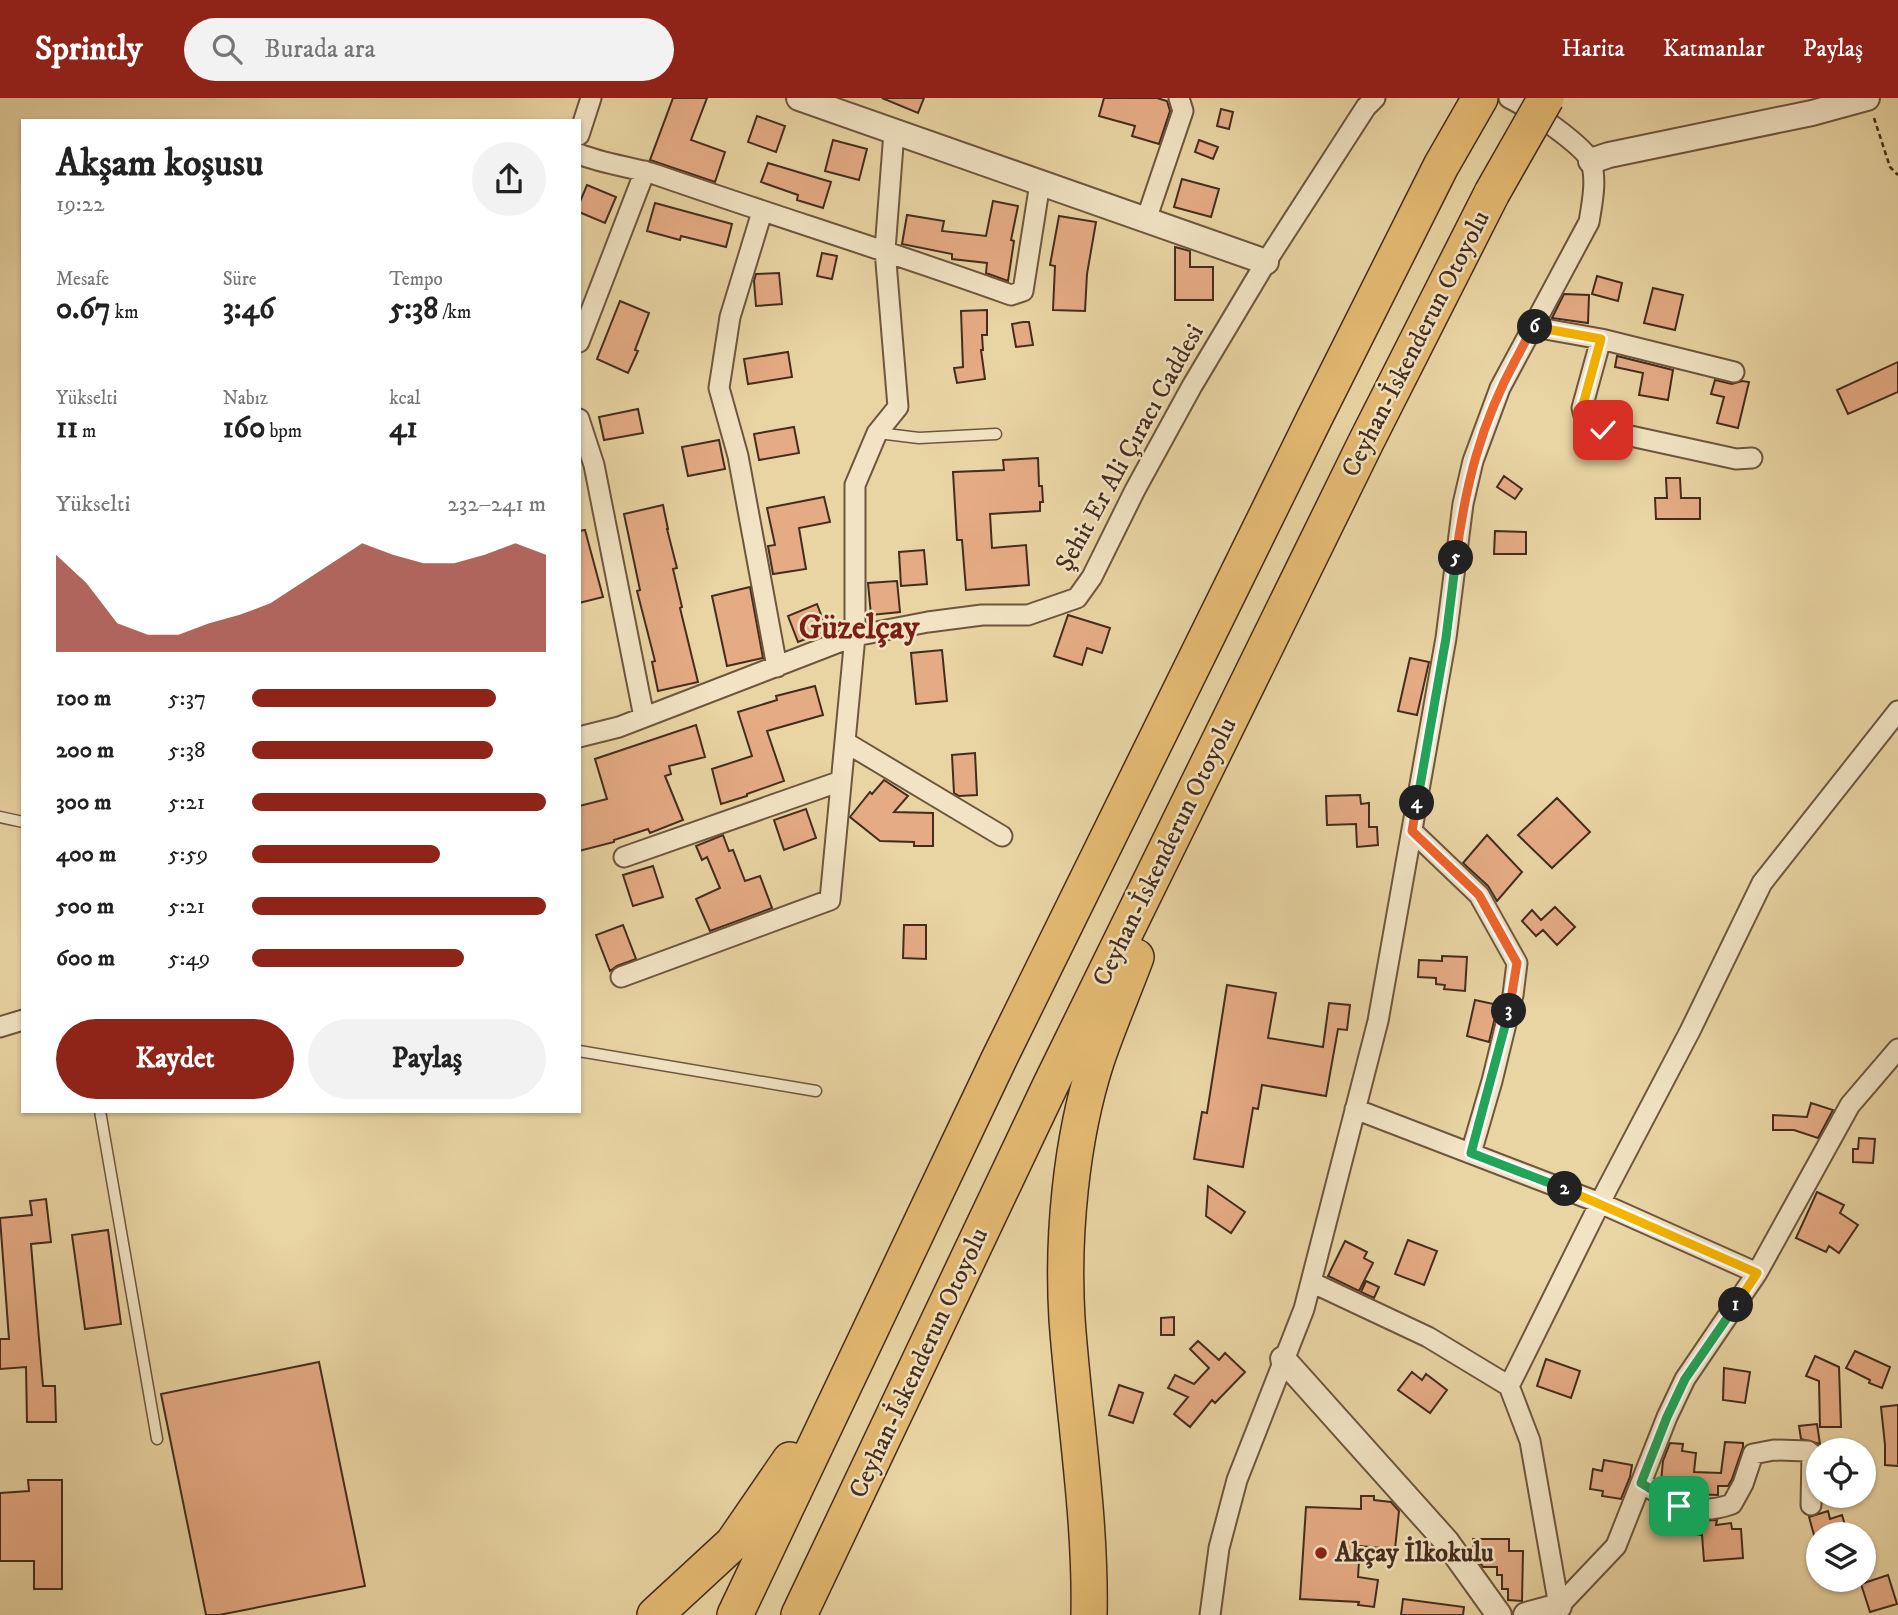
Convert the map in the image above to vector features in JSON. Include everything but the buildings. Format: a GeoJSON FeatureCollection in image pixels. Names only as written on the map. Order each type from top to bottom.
{"type":"FeatureCollection","features":[{"type":"Feature","properties":{"kind":"highway"},"geometry":{"type":"LineString","coordinates":[[735,1615],[999,1059],[1315,417],[1441,166],[1480,98]]}},
{"type":"Feature","properties":{"kind":"highway","name":"Ceyhan-İskenderun Otoyolu"},"geometry":{"type":"LineString","coordinates":[[800,1615],[1051,1084],[1245,688],[1492,193],[1546,98]]}},
{"type":"Feature","properties":{"kind":"highway"},"geometry":{"type":"LineString","coordinates":[[1089,1615],[1084,1507],[1067,1317],[1067,1231],[1077,1140],[1096,1063],[1165,882],[1245,688]]}},
{"type":"Feature","properties":{"kind":"highway"},"geometry":{"type":"LineString","coordinates":[[655,1615],[733,1543],[792,1458],[999,1059]]}},
{"type":"Feature","properties":{"kind":"street"},"geometry":{"type":"LineString","coordinates":[[581,129],[591,98]]}},
{"type":"Feature","properties":{"kind":"street"},"geometry":{"type":"LineString","coordinates":[[799,98],[1266,262]]}},
{"type":"Feature","properties":{"kind":"street"},"geometry":{"type":"LineString","coordinates":[[1146,220],[1183,111],[1179,98]]}},
{"type":"Feature","properties":{"kind":"street"},"geometry":{"type":"LineString","coordinates":[[1210,1615],[1219,1548],[1237,1480],[1304,1309],[1378,1021],[1446,638],[1463,504],[1473,461],[1500,388],[1589,222],[1594,196],[1591,161],[1574,142],[1509,98]]}},
{"type":"Feature","properties":{"kind":"street","name":"Şehit Er Ali Çıracı Caddesi"},"geometry":{"type":"LineString","coordinates":[[581,736],[644,717],[855,636],[982,615],[1028,615],[1077,598],[1092,577],[1135,490],[1192,386],[1266,262],[1368,101]]}},
{"type":"Feature","properties":{"kind":"street"},"geometry":{"type":"LineString","coordinates":[[1591,161],[1608,155],[1812,113],[1869,104]]}},
{"type":"Feature","properties":{"kind":"street"},"geometry":{"type":"LineString","coordinates":[[621,977],[830,900],[855,636],[855,485],[877,433],[898,407],[884,250],[894,131]]}},
{"type":"Feature","properties":{"kind":"street"},"geometry":{"type":"LineString","coordinates":[[581,155],[645,171],[1011,295],[1023,291],[1040,183]]}},
{"type":"Feature","properties":{"kind":"street"},"geometry":{"type":"LineString","coordinates":[[581,337],[645,171]]}},
{"type":"Feature","properties":{"kind":"street"},"geometry":{"type":"LineString","coordinates":[[762,212],[730,317],[719,388],[738,456],[777,667]]}},
{"type":"Feature","properties":{"kind":"street"},"geometry":{"type":"LineString","coordinates":[[1534,327],[1601,339],[1734,372]]}},
{"type":"Feature","properties":{"kind":"street"},"geometry":{"type":"LineString","coordinates":[[1601,339],[1582,408],[1586,422],[1603,430],[1722,456],[1752,458]]}},
{"type":"Feature","properties":{"kind":"street"},"geometry":{"type":"LineString","coordinates":[[581,425],[594,465],[644,717]]}},
{"type":"Feature","properties":{"kind":"street"},"geometry":{"type":"LineString","coordinates":[[1509,1386],[1690,1031],[1762,883],[1898,711]]}},
{"type":"Feature","properties":{"kind":"street"},"geometry":{"type":"LineString","coordinates":[[845,742],[1002,836]]}},
{"type":"Feature","properties":{"kind":"street"},"geometry":{"type":"LineString","coordinates":[[624,857],[842,781]]}},
{"type":"Feature","properties":{"kind":"street"},"geometry":{"type":"LineString","coordinates":[[1412,831],[1479,895],[1517,963],[1513,995],[1471,1153]]}},
{"type":"Feature","properties":{"kind":"street"},"geometry":{"type":"LineString","coordinates":[[0,1027],[21,1021]]}},
{"type":"Feature","properties":{"kind":"street"},"geometry":{"type":"LineString","coordinates":[[1526,1615],[1559,1611],[1616,1546],[1667,1417],[1685,1379],[1757,1273],[1850,1105],[1898,1049]]}},
{"type":"Feature","properties":{"kind":"street"},"geometry":{"type":"LineString","coordinates":[[1355,1108],[1600,1203],[1757,1273]]}},
{"type":"Feature","properties":{"kind":"street"},"geometry":{"type":"LineString","coordinates":[[1311,1282],[1428,1337],[1509,1386],[1530,1441],[1559,1611]]}},
{"type":"Feature","properties":{"kind":"street"},"geometry":{"type":"LineString","coordinates":[[1283,1359],[1446,1541],[1499,1615]]}},
{"type":"Feature","properties":{"kind":"street"},"geometry":{"type":"LineString","coordinates":[[1641,1483],[1679,1506],[1713,1511],[1732,1504],[1743,1484],[1753,1454],[1774,1450],[1806,1451]]}},
{"type":"Feature","properties":{"kind":"lane"},"geometry":{"type":"LineString","coordinates":[[877,433],[919,438],[996,434]]}},
{"type":"Feature","properties":{"kind":"lane"},"geometry":{"type":"LineString","coordinates":[[0,817],[21,822]]}},
{"type":"Feature","properties":{"kind":"lane"},"geometry":{"type":"LineString","coordinates":[[581,1051],[816,1091]]}},
{"type":"Feature","properties":{"kind":"lane"},"geometry":{"type":"LineString","coordinates":[[100,1113],[157,1439]]}},
{"type":"Feature","properties":{"kind":"path"},"geometry":{"type":"LineString","coordinates":[[1869,104],[1890,167],[1898,175]]}},
{"type":"Feature","properties":{"kind":"place","name":"Akçay İlkokulu"},"geometry":{"type":"Point","coordinates":[1321,1553]}},
{"type":"Feature","properties":{"kind":"district","name":"Güzelçay"},"geometry":{"type":"Point","coordinates":[859,628]}},
{"type":"Feature","properties":{"kind":"route"},"geometry":{"type":"LineString","coordinates":[[1603,430],[1586,422],[1582,408],[1601,339],[1534,327],[1500,388],[1473,461],[1463,504],[1446,638],[1412,831],[1479,895],[1517,963],[1513,995],[1471,1153],[1600,1203],[1757,1273],[1685,1379],[1641,1483],[1679,1506]]}}]}
